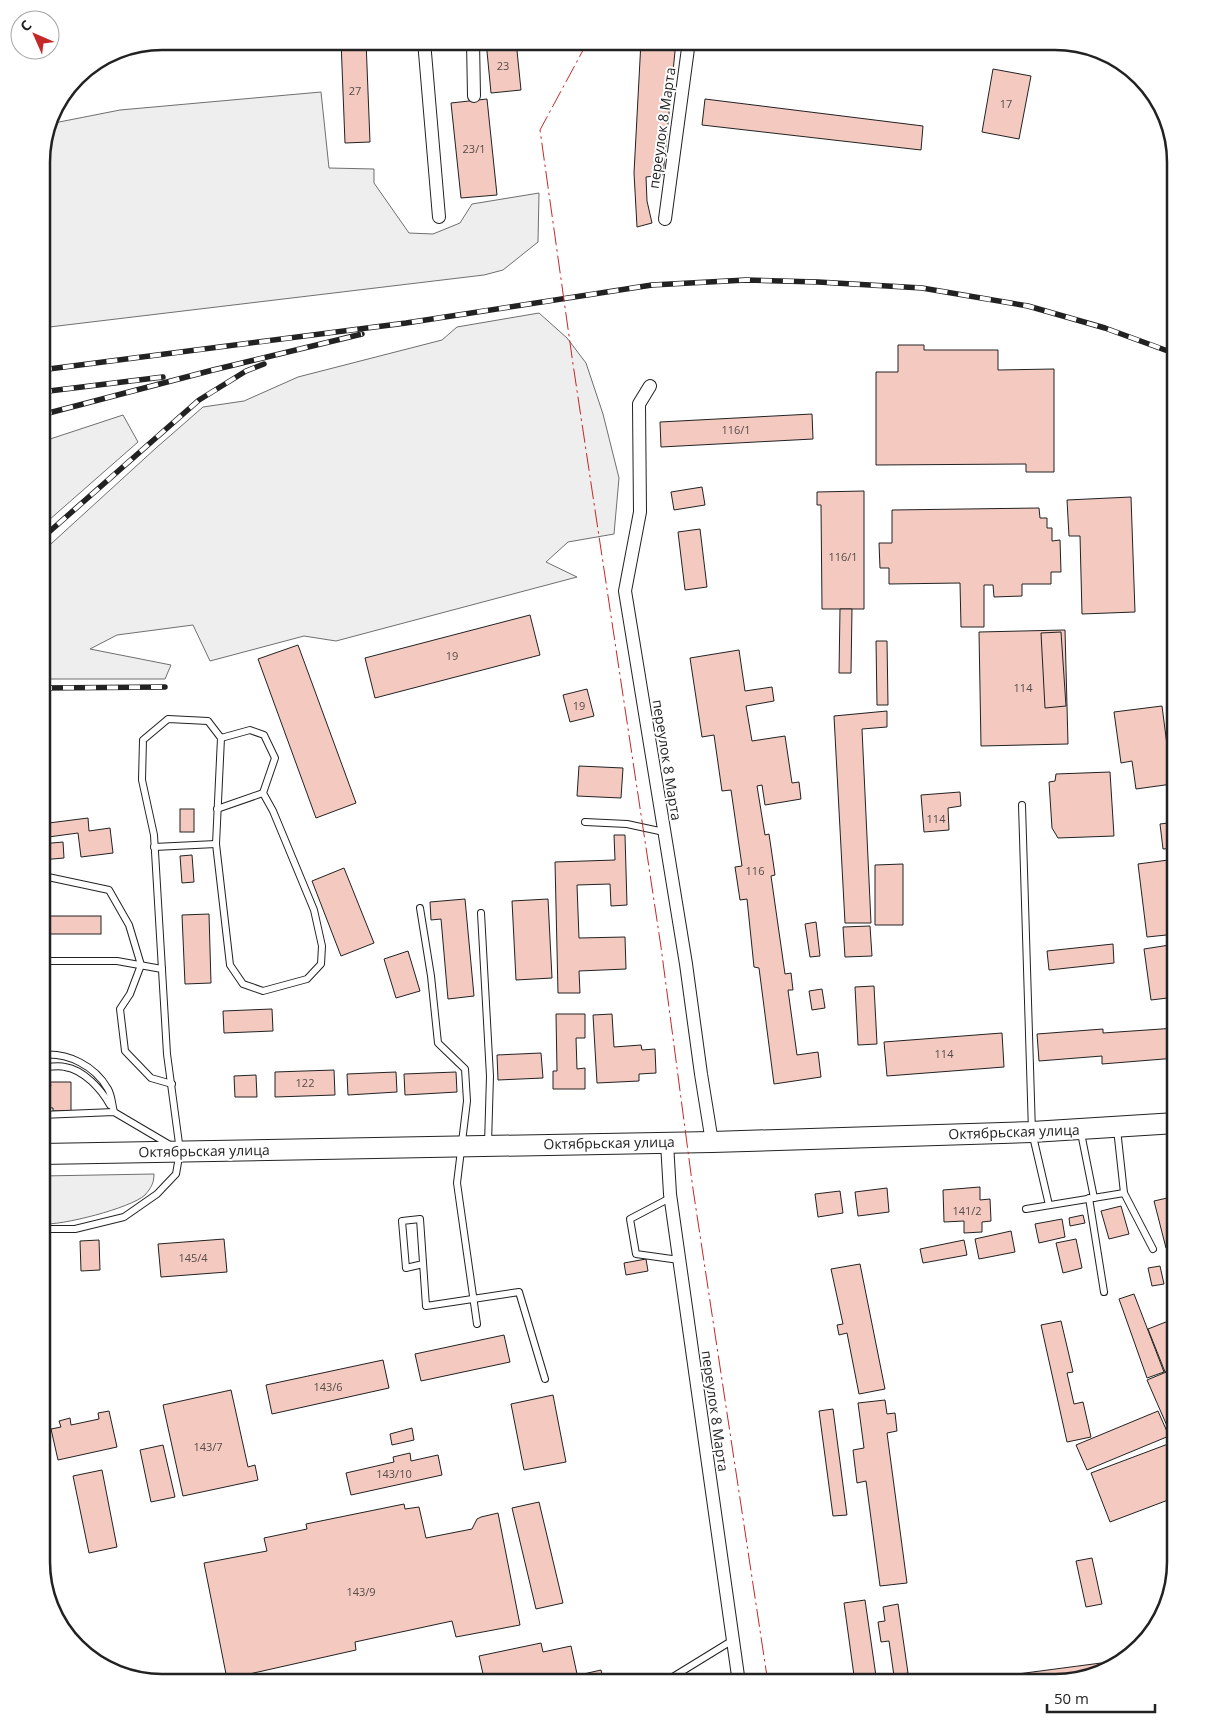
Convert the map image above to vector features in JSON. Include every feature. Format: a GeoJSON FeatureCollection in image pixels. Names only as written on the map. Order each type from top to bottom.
{"type":"FeatureCollection","features":[{"type":"Feature","properties":{"kind":"main road","name":"Октябрьская улица"},"geometry":{"type":"LineString","coordinates":[[50,1154],[712,1142],[1032,1132],[1167,1124]]}},
{"type":"Feature","properties":{"kind":"street"},"geometry":{"type":"LineString","coordinates":[[425,50],[439,217]]}},
{"type":"Feature","properties":{"kind":"street"},"geometry":{"type":"LineString","coordinates":[[473,50],[474,96]]}},
{"type":"Feature","properties":{"kind":"street","name":"переулок 8 Марта"},"geometry":{"type":"LineString","coordinates":[[665,219],[688,50]]}},
{"type":"Feature","properties":{"kind":"street","name":"переулок 8 Марта"},"geometry":{"type":"LineString","coordinates":[[650,386],[639,404],[640,512],[624,591],[686,964],[712,1142]]}},
{"type":"Feature","properties":{"kind":"street","name":"переулок 8 Марта"},"geometry":{"type":"LineString","coordinates":[[667,1142],[670,1198],[738,1674]]}},
{"type":"Feature","properties":{"kind":"lane"},"geometry":{"type":"LineString","coordinates":[[50,1229],[75,1229],[124,1217],[157,1194],[176,1174],[180,1151],[168,1054],[154,835],[142,780],[143,740],[168,719],[208,721],[221,738],[216,844],[230,965],[243,984],[263,990],[308,979],[321,964],[322,946],[314,910],[273,811],[263,793],[275,758],[264,735],[250,730],[221,738]]}},
{"type":"Feature","properties":{"kind":"lane"},"geometry":{"type":"LineString","coordinates":[[217,809],[263,793]]}},
{"type":"Feature","properties":{"kind":"lane"},"geometry":{"type":"LineString","coordinates":[[1022,805],[1032,1132],[1049,1205]]}},
{"type":"Feature","properties":{"kind":"lane"},"geometry":{"type":"LineString","coordinates":[[585,822],[627,824],[664,832]]}},
{"type":"Feature","properties":{"kind":"lane"},"geometry":{"type":"LineString","coordinates":[[154,848],[216,844]]}},
{"type":"Feature","properties":{"kind":"lane"},"geometry":{"type":"LineString","coordinates":[[50,877],[109,890],[129,925],[141,965],[130,994],[120,1009],[126,1050],[151,1078],[172,1084]]}},
{"type":"Feature","properties":{"kind":"lane"},"geometry":{"type":"LineString","coordinates":[[420,908],[431,976],[438,1043],[465,1069],[467,1102],[457,1183],[477,1324]]}},
{"type":"Feature","properties":{"kind":"lane"},"geometry":{"type":"LineString","coordinates":[[481,914],[490,1076],[488,1146]]}},
{"type":"Feature","properties":{"kind":"lane"},"geometry":{"type":"LineString","coordinates":[[50,961],[117,961],[162,969]]}},
{"type":"Feature","properties":{"kind":"lane"},"geometry":{"type":"LineString","coordinates":[[50,1054],[74,1059],[94,1072],[109,1090],[114,1112]]}},
{"type":"Feature","properties":{"kind":"lane"},"geometry":{"type":"LineString","coordinates":[[50,1068],[66,1067],[87,1078],[103,1093],[114,1112],[180,1151]]}},
{"type":"Feature","properties":{"kind":"lane"},"geometry":{"type":"LineString","coordinates":[[50,1115],[114,1112]]}},
{"type":"Feature","properties":{"kind":"lane"},"geometry":{"type":"LineString","coordinates":[[1117,1128],[1124,1193],[1152,1249]]}},
{"type":"Feature","properties":{"kind":"lane"},"geometry":{"type":"LineString","coordinates":[[1080,1129],[1092,1198],[1104,1292]]}},
{"type":"Feature","properties":{"kind":"lane"},"geometry":{"type":"LineString","coordinates":[[1026,1209],[1124,1193]]}},
{"type":"Feature","properties":{"kind":"lane"},"geometry":{"type":"LineString","coordinates":[[670,1198],[630,1220],[636,1254],[679,1260]]}},
{"type":"Feature","properties":{"kind":"lane"},"geometry":{"type":"LineString","coordinates":[[423,1264],[406,1268],[402,1221],[420,1219],[426,1306],[519,1292],[544,1378]]}},
{"type":"Feature","properties":{"kind":"lane"},"geometry":{"type":"LineString","coordinates":[[678,1674],[733,1640]]}},
{"type":"Feature","properties":{"kind":"shaded area"},"geometry":{"type":"Polygon","coordinates":[[[321,92],[329,168],[374,169],[374,183],[409,233],[433,234],[460,223],[472,204],[539,193],[538,242],[503,270],[484,275],[50,327],[50,154],[54,133],[58,122],[120,110],[321,92]]]}},
{"type":"Feature","properties":{"kind":"shaded area"},"geometry":{"type":"Polygon","coordinates":[[[539,313],[567,338],[586,363],[603,414],[619,478],[614,534],[568,542],[546,562],[577,577],[336,641],[304,636],[210,661],[193,625],[117,635],[90,649],[171,665],[165,679],[50,679],[50,545],[203,407],[244,401],[298,377],[442,340],[457,327],[539,313]]]}},
{"type":"Feature","properties":{"kind":"shaded area"},"geometry":{"type":"Polygon","coordinates":[[[123,415],[138,442],[50,519],[50,439],[123,415]]]}},
{"type":"Feature","properties":{"kind":"shaded area"},"geometry":{"type":"Polygon","coordinates":[[[154,1174],[149,1190],[137,1200],[95,1215],[51,1224],[50,1176],[154,1174]]]}},
{"type":"Feature","properties":{"kind":"building"},"geometry":{"type":"Polygon","coordinates":[[[341,50],[366,50],[370,142],[345,143],[341,50]]]}},
{"type":"Feature","properties":{"kind":"building"},"geometry":{"type":"Polygon","coordinates":[[[487,50],[517,50],[521,90],[491,93],[487,50]]]}},
{"type":"Feature","properties":{"kind":"building"},"geometry":{"type":"Polygon","coordinates":[[[641,50],[675,50],[663,175],[646,177],[647,201],[652,223],[637,227],[634,173],[641,50]]]}},
{"type":"Feature","properties":{"kind":"building"},"geometry":{"type":"Polygon","coordinates":[[[993,69],[1031,76],[1019,139],[982,132],[993,69]]]}},
{"type":"Feature","properties":{"kind":"building"},"geometry":{"type":"Polygon","coordinates":[[[487,99],[497,195],[461,198],[451,103],[487,99]]]}},
{"type":"Feature","properties":{"kind":"building"},"geometry":{"type":"Polygon","coordinates":[[[705,99],[923,126],[921,150],[702,125],[705,99]]]}},
{"type":"Feature","properties":{"kind":"building"},"geometry":{"type":"Polygon","coordinates":[[[898,345],[924,345],[924,350],[998,350],[998,370],[1054,369],[1054,472],[1026,472],[1026,464],[876,465],[876,372],[898,372],[898,345]]]}},
{"type":"Feature","properties":{"kind":"building"},"geometry":{"type":"Polygon","coordinates":[[[812,414],[813,439],[661,447],[660,422],[812,414]]]}},
{"type":"Feature","properties":{"kind":"building"},"geometry":{"type":"Polygon","coordinates":[[[702,487],[705,505],[674,510],[671,492],[702,487]]]}},
{"type":"Feature","properties":{"kind":"building"},"geometry":{"type":"Polygon","coordinates":[[[864,491],[864,609],[822,609],[821,505],[817,505],[817,492],[864,491]]]}},
{"type":"Feature","properties":{"kind":"building"},"geometry":{"type":"Polygon","coordinates":[[[1131,497],[1135,612],[1082,614],[1080,536],[1069,536],[1067,500],[1131,497]]]}},
{"type":"Feature","properties":{"kind":"building"},"geometry":{"type":"Polygon","coordinates":[[[1039,508],[1040,518],[1047,518],[1047,528],[1052,528],[1052,541],[1060,540],[1061,572],[1051,572],[1051,584],[1022,584],[1022,596],[994,597],[993,585],[984,585],[984,627],[961,627],[960,583],[889,584],[889,568],[880,568],[879,543],[892,543],[892,510],[1039,508]]]}},
{"type":"Feature","properties":{"kind":"building"},"geometry":{"type":"Polygon","coordinates":[[[700,529],[707,587],[685,590],[678,532],[700,529]]]}},
{"type":"Feature","properties":{"kind":"building"},"geometry":{"type":"Polygon","coordinates":[[[840,609],[852,609],[851,673],[839,673],[840,609]]]}},
{"type":"Feature","properties":{"kind":"building"},"geometry":{"type":"Polygon","coordinates":[[[530,615],[540,655],[375,698],[365,658],[530,615]]]}},
{"type":"Feature","properties":{"kind":"building"},"geometry":{"type":"Polygon","coordinates":[[[1065,630],[1068,744],[981,746],[979,632],[1065,630]]]}},
{"type":"Feature","properties":{"kind":"building"},"geometry":{"type":"Polygon","coordinates":[[[1061,632],[1066,706],[1045,708],[1041,633],[1061,632]]]}},
{"type":"Feature","properties":{"kind":"building"},"geometry":{"type":"Polygon","coordinates":[[[876,641],[887,641],[888,705],[877,705],[876,641]]]}},
{"type":"Feature","properties":{"kind":"building"},"geometry":{"type":"Polygon","coordinates":[[[298,645],[356,803],[316,818],[258,659],[298,645]]]}},
{"type":"Feature","properties":{"kind":"building"},"geometry":{"type":"Polygon","coordinates":[[[739,650],[745,691],[772,687],[774,701],[746,706],[752,741],[785,736],[792,783],[799,782],[801,799],[765,805],[762,785],[757,786],[765,835],[769,834],[775,875],[771,876],[785,974],[791,973],[793,990],[788,990],[797,1055],[818,1052],[821,1077],[774,1084],[759,968],[754,967],[747,899],[740,900],[735,867],[742,866],[731,790],[722,791],[714,735],[702,737],[690,658],[739,650]]]}},
{"type":"Feature","properties":{"kind":"building"},"geometry":{"type":"Polygon","coordinates":[[[587,689],[594,716],[570,722],[563,695],[587,689]]]}},
{"type":"Feature","properties":{"kind":"building"},"geometry":{"type":"Polygon","coordinates":[[[1162,706],[1167,745],[1167,785],[1136,789],[1132,761],[1121,763],[1114,712],[1162,706]]]}},
{"type":"Feature","properties":{"kind":"building"},"geometry":{"type":"Polygon","coordinates":[[[887,711],[887,727],[862,729],[871,923],[845,923],[834,716],[887,711]]]}},
{"type":"Feature","properties":{"kind":"building"},"geometry":{"type":"Polygon","coordinates":[[[579,766],[623,768],[621,798],[577,796],[579,766]]]}},
{"type":"Feature","properties":{"kind":"building"},"geometry":{"type":"Polygon","coordinates":[[[1110,772],[1114,836],[1058,838],[1052,828],[1049,782],[1055,781],[1056,774],[1110,772]]]}},
{"type":"Feature","properties":{"kind":"building"},"geometry":{"type":"Polygon","coordinates":[[[960,792],[961,806],[948,808],[949,830],[924,832],[921,795],[960,792]]]}},
{"type":"Feature","properties":{"kind":"building"},"geometry":{"type":"Polygon","coordinates":[[[180,809],[194,809],[194,832],[180,832],[180,809]]]}},
{"type":"Feature","properties":{"kind":"building"},"geometry":{"type":"Polygon","coordinates":[[[88,818],[89,831],[110,828],[113,853],[81,857],[78,833],[50,837],[50,823],[88,818]]]}},
{"type":"Feature","properties":{"kind":"building"},"geometry":{"type":"Polygon","coordinates":[[[1167,823],[1167,849],[1163,849],[1160,824],[1167,823]]]}},
{"type":"Feature","properties":{"kind":"building"},"geometry":{"type":"Polygon","coordinates":[[[614,835],[625,835],[627,905],[611,906],[610,884],[577,885],[579,938],[625,937],[626,969],[579,971],[580,993],[558,993],[555,862],[615,860],[614,835]]]}},
{"type":"Feature","properties":{"kind":"building"},"geometry":{"type":"Polygon","coordinates":[[[63,842],[64,858],[50,859],[50,843],[63,842]]]}},
{"type":"Feature","properties":{"kind":"building"},"geometry":{"type":"Polygon","coordinates":[[[192,855],[194,882],[182,883],[180,856],[192,855]]]}},
{"type":"Feature","properties":{"kind":"building"},"geometry":{"type":"Polygon","coordinates":[[[1167,860],[1167,935],[1147,937],[1138,864],[1167,860]]]}},
{"type":"Feature","properties":{"kind":"building"},"geometry":{"type":"Polygon","coordinates":[[[903,864],[903,925],[875,925],[875,865],[903,864]]]}},
{"type":"Feature","properties":{"kind":"building"},"geometry":{"type":"Polygon","coordinates":[[[344,868],[374,943],[341,956],[312,881],[344,868]]]}},
{"type":"Feature","properties":{"kind":"building"},"geometry":{"type":"Polygon","coordinates":[[[465,899],[474,996],[448,999],[441,919],[431,920],[430,902],[465,899]]]}},
{"type":"Feature","properties":{"kind":"building"},"geometry":{"type":"Polygon","coordinates":[[[548,899],[552,978],[516,980],[512,901],[548,899]]]}},
{"type":"Feature","properties":{"kind":"building"},"geometry":{"type":"Polygon","coordinates":[[[209,914],[211,983],[185,984],[182,915],[209,914]]]}},
{"type":"Feature","properties":{"kind":"building"},"geometry":{"type":"Polygon","coordinates":[[[50,916],[101,916],[101,934],[50,934],[50,916]]]}},
{"type":"Feature","properties":{"kind":"building"},"geometry":{"type":"Polygon","coordinates":[[[816,922],[820,956],[810,957],[805,924],[816,922]]]}},
{"type":"Feature","properties":{"kind":"building"},"geometry":{"type":"Polygon","coordinates":[[[870,926],[872,956],[845,957],[843,927],[870,926]]]}},
{"type":"Feature","properties":{"kind":"building"},"geometry":{"type":"Polygon","coordinates":[[[1113,944],[1114,963],[1049,970],[1047,951],[1113,944]]]}},
{"type":"Feature","properties":{"kind":"building"},"geometry":{"type":"Polygon","coordinates":[[[1167,945],[1167,998],[1151,1000],[1144,949],[1167,945]]]}},
{"type":"Feature","properties":{"kind":"building"},"geometry":{"type":"Polygon","coordinates":[[[408,951],[420,991],[396,998],[384,959],[408,951]]]}},
{"type":"Feature","properties":{"kind":"building"},"geometry":{"type":"Polygon","coordinates":[[[874,986],[877,1044],[858,1045],[855,987],[874,986]]]}},
{"type":"Feature","properties":{"kind":"building"},"geometry":{"type":"Polygon","coordinates":[[[822,989],[825,1008],[812,1010],[809,991],[822,989]]]}},
{"type":"Feature","properties":{"kind":"building"},"geometry":{"type":"Polygon","coordinates":[[[272,1009],[273,1031],[224,1033],[223,1011],[272,1009]]]}},
{"type":"Feature","properties":{"kind":"building"},"geometry":{"type":"Polygon","coordinates":[[[556,1014],[585,1014],[585,1038],[576,1038],[577,1069],[585,1068],[585,1089],[553,1089],[553,1071],[557,1071],[556,1014]]]}},
{"type":"Feature","properties":{"kind":"building"},"geometry":{"type":"Polygon","coordinates":[[[612,1014],[614,1047],[641,1045],[642,1050],[655,1049],[656,1073],[639,1074],[639,1081],[597,1083],[593,1015],[612,1014]]]}},
{"type":"Feature","properties":{"kind":"building"},"geometry":{"type":"Polygon","coordinates":[[[1103,1029],[1103,1033],[1167,1029],[1167,1059],[1102,1064],[1102,1056],[1039,1061],[1037,1034],[1103,1029]]]}},
{"type":"Feature","properties":{"kind":"building"},"geometry":{"type":"Polygon","coordinates":[[[1002,1033],[1004,1067],[887,1076],[884,1042],[1002,1033]]]}},
{"type":"Feature","properties":{"kind":"building"},"geometry":{"type":"Polygon","coordinates":[[[541,1053],[543,1078],[498,1080],[497,1055],[541,1053]]]}},
{"type":"Feature","properties":{"kind":"building"},"geometry":{"type":"Polygon","coordinates":[[[334,1070],[335,1095],[275,1097],[275,1072],[334,1070]]]}},
{"type":"Feature","properties":{"kind":"building"},"geometry":{"type":"Polygon","coordinates":[[[396,1072],[397,1092],[348,1095],[347,1074],[396,1072]]]}},
{"type":"Feature","properties":{"kind":"building"},"geometry":{"type":"Polygon","coordinates":[[[456,1072],[457,1092],[405,1095],[404,1074],[456,1072]]]}},
{"type":"Feature","properties":{"kind":"building"},"geometry":{"type":"Polygon","coordinates":[[[256,1075],[257,1097],[235,1097],[234,1076],[256,1075]]]}},
{"type":"Feature","properties":{"kind":"building"},"geometry":{"type":"Polygon","coordinates":[[[50,1082],[71,1082],[71,1111],[53,1111],[53,1108],[50,1108],[50,1082]]]}},
{"type":"Feature","properties":{"kind":"building"},"geometry":{"type":"Polygon","coordinates":[[[980,1187],[980,1200],[990,1199],[991,1221],[982,1222],[982,1232],[964,1233],[964,1221],[944,1222],[943,1190],[980,1187]]]}},
{"type":"Feature","properties":{"kind":"building"},"geometry":{"type":"Polygon","coordinates":[[[887,1188],[889,1212],[858,1216],[855,1192],[887,1188]]]}},
{"type":"Feature","properties":{"kind":"building"},"geometry":{"type":"Polygon","coordinates":[[[840,1191],[843,1213],[818,1217],[815,1194],[840,1191]]]}},
{"type":"Feature","properties":{"kind":"building"},"geometry":{"type":"Polygon","coordinates":[[[1167,1198],[1166,1248],[1154,1201],[1167,1198]]]}},
{"type":"Feature","properties":{"kind":"building"},"geometry":{"type":"Polygon","coordinates":[[[1121,1206],[1129,1234],[1109,1239],[1101,1211],[1121,1206]]]}},
{"type":"Feature","properties":{"kind":"building"},"geometry":{"type":"Polygon","coordinates":[[[1083,1215],[1085,1223],[1070,1226],[1069,1218],[1083,1215]]]}},
{"type":"Feature","properties":{"kind":"building"},"geometry":{"type":"Polygon","coordinates":[[[1062,1219],[1065,1237],[1039,1243],[1035,1224],[1062,1219]]]}},
{"type":"Feature","properties":{"kind":"building"},"geometry":{"type":"Polygon","coordinates":[[[1011,1231],[1015,1252],[979,1259],[975,1239],[1011,1231]]]}},
{"type":"Feature","properties":{"kind":"building"},"geometry":{"type":"Polygon","coordinates":[[[224,1239],[227,1272],[161,1277],[158,1244],[224,1239]]]}},
{"type":"Feature","properties":{"kind":"building"},"geometry":{"type":"Polygon","coordinates":[[[1076,1239],[1082,1268],[1063,1273],[1056,1243],[1076,1239]]]}},
{"type":"Feature","properties":{"kind":"building"},"geometry":{"type":"Polygon","coordinates":[[[99,1240],[100,1270],[81,1271],[80,1241],[99,1240]]]}},
{"type":"Feature","properties":{"kind":"building"},"geometry":{"type":"Polygon","coordinates":[[[964,1240],[967,1255],[923,1263],[920,1249],[964,1240]]]}},
{"type":"Feature","properties":{"kind":"building"},"geometry":{"type":"Polygon","coordinates":[[[646,1259],[648,1271],[626,1275],[624,1263],[646,1259]]]}},
{"type":"Feature","properties":{"kind":"building"},"geometry":{"type":"Polygon","coordinates":[[[860,1264],[885,1389],[859,1394],[847,1333],[839,1335],[837,1325],[843,1324],[831,1269],[860,1264]]]}},
{"type":"Feature","properties":{"kind":"building"},"geometry":{"type":"Polygon","coordinates":[[[1160,1266],[1164,1284],[1152,1286],[1148,1268],[1160,1266]]]}},
{"type":"Feature","properties":{"kind":"building"},"geometry":{"type":"Polygon","coordinates":[[[1134,1294],[1164,1372],[1147,1378],[1119,1299],[1134,1294]]]}},
{"type":"Feature","properties":{"kind":"building"},"geometry":{"type":"Polygon","coordinates":[[[1061,1321],[1073,1372],[1067,1373],[1074,1404],[1083,1402],[1091,1437],[1067,1442],[1041,1325],[1061,1321]]]}},
{"type":"Feature","properties":{"kind":"building"},"geometry":{"type":"Polygon","coordinates":[[[1167,1322],[1167,1371],[1165,1372],[1148,1329],[1167,1322]]]}},
{"type":"Feature","properties":{"kind":"building"},"geometry":{"type":"Polygon","coordinates":[[[504,1335],[510,1362],[421,1381],[415,1354],[504,1335]]]}},
{"type":"Feature","properties":{"kind":"building"},"geometry":{"type":"Polygon","coordinates":[[[383,1360],[389,1388],[272,1414],[266,1385],[383,1360]]]}},
{"type":"Feature","properties":{"kind":"building"},"geometry":{"type":"Polygon","coordinates":[[[1167,1372],[1167,1426],[1147,1380],[1167,1372]]]}},
{"type":"Feature","properties":{"kind":"building"},"geometry":{"type":"Polygon","coordinates":[[[231,1390],[248,1467],[255,1465],[258,1480],[183,1496],[163,1405],[231,1390]]]}},
{"type":"Feature","properties":{"kind":"building"},"geometry":{"type":"Polygon","coordinates":[[[553,1395],[566,1462],[524,1470],[511,1404],[553,1395]]]}},
{"type":"Feature","properties":{"kind":"building"},"geometry":{"type":"Polygon","coordinates":[[[885,1400],[887,1414],[895,1413],[897,1431],[887,1433],[907,1583],[880,1586],[866,1481],[857,1483],[853,1450],[864,1448],[858,1403],[885,1400]]]}},
{"type":"Feature","properties":{"kind":"building"},"geometry":{"type":"Polygon","coordinates":[[[833,1409],[847,1515],[833,1516],[819,1411],[833,1409]]]}},
{"type":"Feature","properties":{"kind":"building"},"geometry":{"type":"Polygon","coordinates":[[[109,1411],[117,1447],[58,1460],[51,1429],[61,1427],[59,1421],[70,1418],[71,1425],[99,1419],[98,1413],[109,1411]]]}},
{"type":"Feature","properties":{"kind":"building"},"geometry":{"type":"Polygon","coordinates":[[[1158,1411],[1167,1431],[1167,1437],[1087,1470],[1076,1445],[1158,1411]]]}},
{"type":"Feature","properties":{"kind":"building"},"geometry":{"type":"Polygon","coordinates":[[[412,1428],[414,1440],[392,1445],[390,1434],[412,1428]]]}},
{"type":"Feature","properties":{"kind":"building"},"geometry":{"type":"Polygon","coordinates":[[[1167,1444],[1167,1500],[1110,1522],[1091,1473],[1167,1444]]]}},
{"type":"Feature","properties":{"kind":"building"},"geometry":{"type":"Polygon","coordinates":[[[163,1445],[175,1497],[151,1502],[140,1450],[163,1445]]]}},
{"type":"Feature","properties":{"kind":"building"},"geometry":{"type":"Polygon","coordinates":[[[410,1453],[411,1461],[438,1455],[442,1475],[351,1495],[346,1473],[394,1462],[393,1457],[410,1453]]]}},
{"type":"Feature","properties":{"kind":"building"},"geometry":{"type":"Polygon","coordinates":[[[102,1470],[117,1547],[89,1553],[73,1476],[102,1470]]]}},
{"type":"Feature","properties":{"kind":"building"},"geometry":{"type":"Polygon","coordinates":[[[539,1502],[563,1603],[536,1609],[512,1508],[539,1502]]]}},
{"type":"Feature","properties":{"kind":"building"},"geometry":{"type":"Polygon","coordinates":[[[404,1504],[405,1509],[419,1507],[426,1538],[472,1529],[477,1519],[498,1513],[520,1625],[456,1637],[452,1621],[355,1642],[356,1650],[249,1674],[226,1674],[204,1563],[267,1551],[264,1538],[307,1529],[306,1524],[404,1504]]]}},
{"type":"Feature","properties":{"kind":"building"},"geometry":{"type":"Polygon","coordinates":[[[1092,1558],[1102,1604],[1086,1607],[1076,1561],[1092,1558]]]}},
{"type":"Feature","properties":{"kind":"building"},"geometry":{"type":"Polygon","coordinates":[[[865,1600],[876,1674],[854,1674],[844,1603],[865,1600]]]}},
{"type":"Feature","properties":{"kind":"building"},"geometry":{"type":"Polygon","coordinates":[[[898,1604],[908,1673],[894,1674],[889,1641],[881,1642],[878,1622],[885,1621],[883,1607],[898,1604]]]}},
{"type":"Feature","properties":{"kind":"building"},"geometry":{"type":"Polygon","coordinates":[[[541,1643],[543,1652],[571,1646],[577,1674],[483,1674],[479,1656],[541,1643]]]}},
{"type":"Feature","properties":{"kind":"building"},"geometry":{"type":"Polygon","coordinates":[[[1101,1663],[1101,1664],[1070,1673],[1017,1674],[1101,1663]]]}},
{"type":"Feature","properties":{"kind":"building"},"geometry":{"type":"Polygon","coordinates":[[[601,1670],[602,1674],[583,1674],[601,1670]]]}},
{"type":"Feature","properties":{"kind":"railway"},"geometry":{"type":"LineString","coordinates":[[50,369],[406,323],[652,285],[746,280],[922,288],[1028,306],[1105,328],[1167,351]]}},
{"type":"Feature","properties":{"kind":"railway"},"geometry":{"type":"LineString","coordinates":[[50,413],[213,370],[362,334]]}},
{"type":"Feature","properties":{"kind":"railway"},"geometry":{"type":"LineString","coordinates":[[50,531],[199,400],[246,371],[264,364]]}},
{"type":"Feature","properties":{"kind":"railway"},"geometry":{"type":"LineString","coordinates":[[50,391],[163,377]]}},
{"type":"Feature","properties":{"kind":"railway"},"geometry":{"type":"LineString","coordinates":[[50,688],[165,687]]}},
{"type":"Feature","properties":{"kind":"power"},"geometry":{"type":"LineString","coordinates":[[583,50],[540,130],[573,364],[661,947],[693,1189],[767,1674]]}}]}
